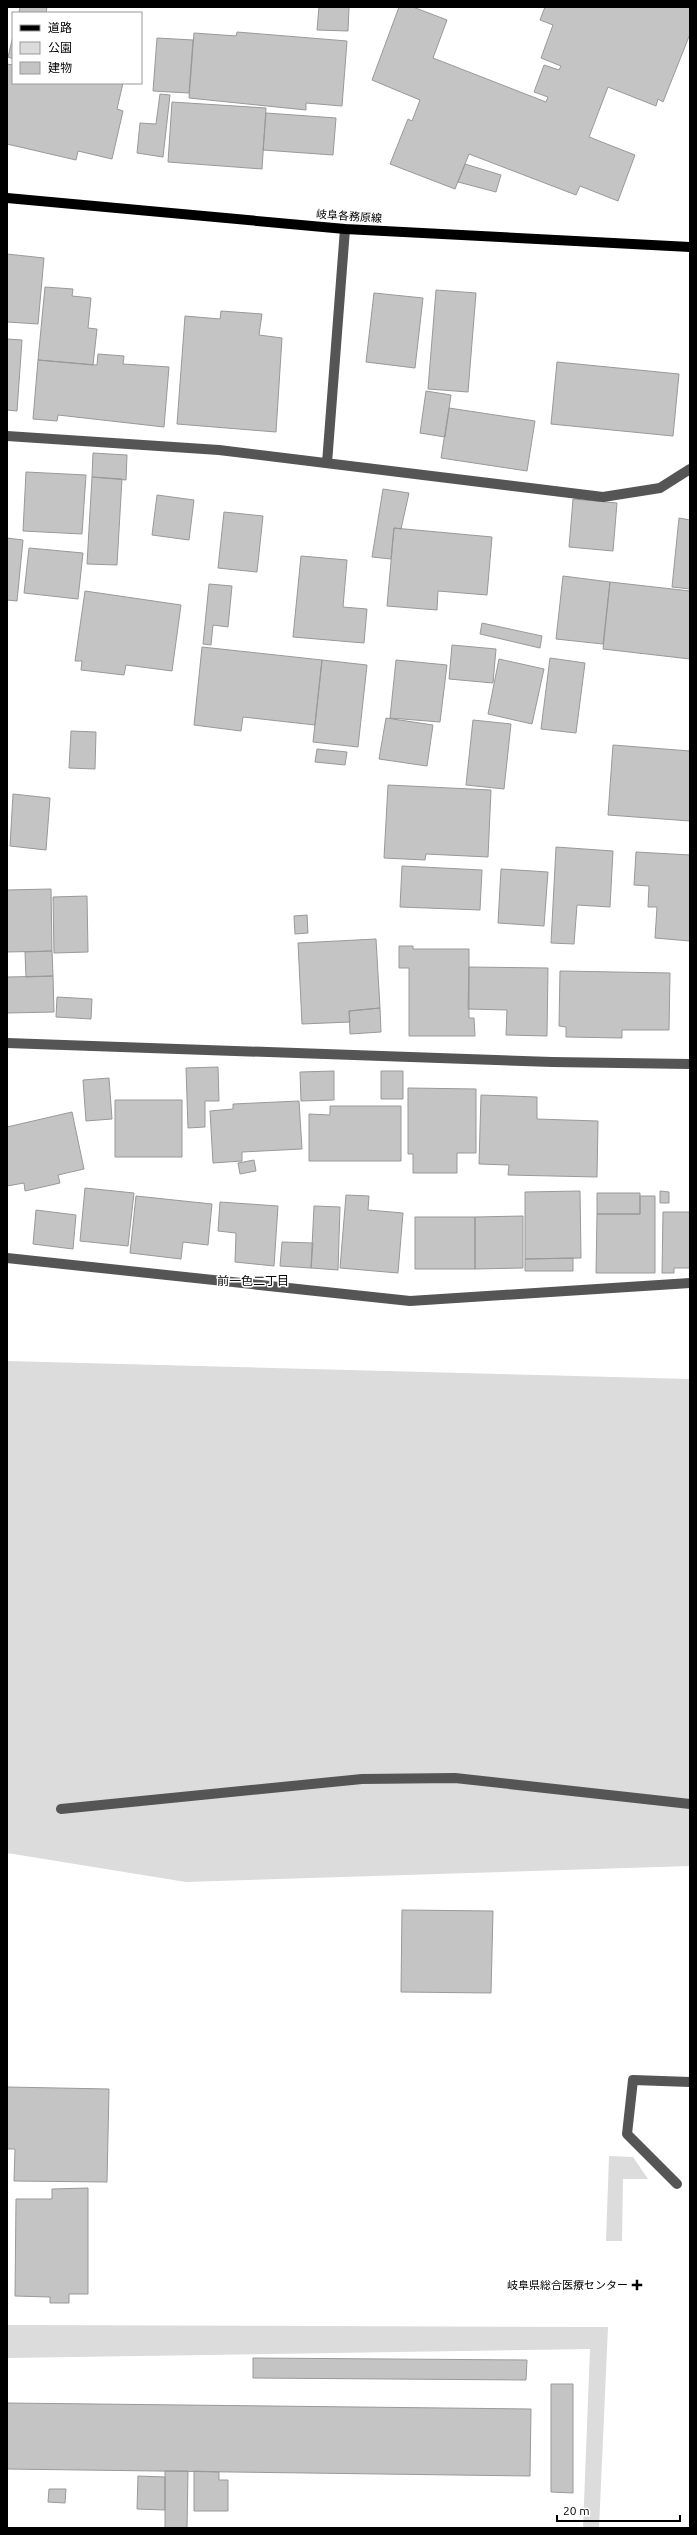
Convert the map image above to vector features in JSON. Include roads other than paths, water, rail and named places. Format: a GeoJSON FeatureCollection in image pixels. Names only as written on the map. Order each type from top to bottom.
{"type":"FeatureCollection","features":[{"type":"Feature","properties":{"kind":"main road","name":"岐阜各務原線"},"geometry":{"type":"LineString","coordinates":[[7,198],[345,229],[690,247]]}},
{"type":"Feature","properties":{"kind":"street"},"geometry":{"type":"LineString","coordinates":[[327,463],[345,229]]}},
{"type":"Feature","properties":{"kind":"street"},"geometry":{"type":"LineString","coordinates":[[7,436],[219,450],[603,497],[660,488],[690,469]]}},
{"type":"Feature","properties":{"kind":"street"},"geometry":{"type":"LineString","coordinates":[[7,1043],[544,1061],[690,1064]]}},
{"type":"Feature","properties":{"kind":"street"},"geometry":{"type":"LineString","coordinates":[[7,1258],[410,1301],[690,1282]]}},
{"type":"Feature","properties":{"kind":"street"},"geometry":{"type":"LineString","coordinates":[[61,1809],[362,1779],[455,1778],[690,1804]]}},
{"type":"Feature","properties":{"kind":"street"},"geometry":{"type":"LineString","coordinates":[[677,2184],[627,2134],[633,2080],[690,2082]]}},
{"type":"Feature","properties":{"kind":"place","name":"岐阜県総合医療センター"},"geometry":{"type":"Point","coordinates":[637,2285]}},
{"type":"Feature","properties":{"kind":"district","name":"前一色二丁目"},"geometry":{"type":"Point","coordinates":[253,1280]}}]}
